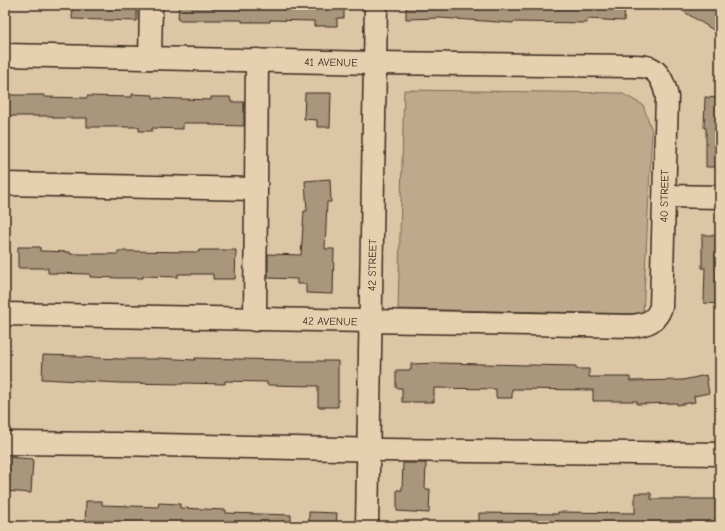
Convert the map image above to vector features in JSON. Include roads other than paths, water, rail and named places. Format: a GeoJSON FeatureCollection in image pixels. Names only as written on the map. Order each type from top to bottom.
{"type":"FeatureCollection","features":[{"type":"Feature","properties":{"kind":"street"},"geometry":{"type":"LineString","coordinates":[[150,58],[151,5]]}},
{"type":"Feature","properties":{"kind":"street","name":"42 STREET"},"geometry":{"type":"LineString","coordinates":[[368,526],[376,5]]}},
{"type":"Feature","properties":{"kind":"street","name":"41 AVENUE"},"geometry":{"type":"LineString","coordinates":[[5,55],[375,63],[634,66],[650,68],[656,73]]}},
{"type":"Feature","properties":{"kind":"street"},"geometry":{"type":"LineString","coordinates":[[256,320],[255,189],[257,60]]}},
{"type":"Feature","properties":{"kind":"street","name":"40 STREET"},"geometry":{"type":"LineString","coordinates":[[653,320],[659,313],[661,307],[667,98],[665,87],[656,73]]}},
{"type":"Feature","properties":{"kind":"street"},"geometry":{"type":"LineString","coordinates":[[5,184],[255,189]]}},
{"type":"Feature","properties":{"kind":"street"},"geometry":{"type":"LineString","coordinates":[[665,196],[720,197]]}},
{"type":"Feature","properties":{"kind":"street","name":"42 AVENUE"},"geometry":{"type":"LineString","coordinates":[[5,314],[256,320],[633,326],[644,325],[653,320]]}},
{"type":"Feature","properties":{"kind":"street"},"geometry":{"type":"LineString","coordinates":[[5,443],[369,450],[720,454]]}}]}
